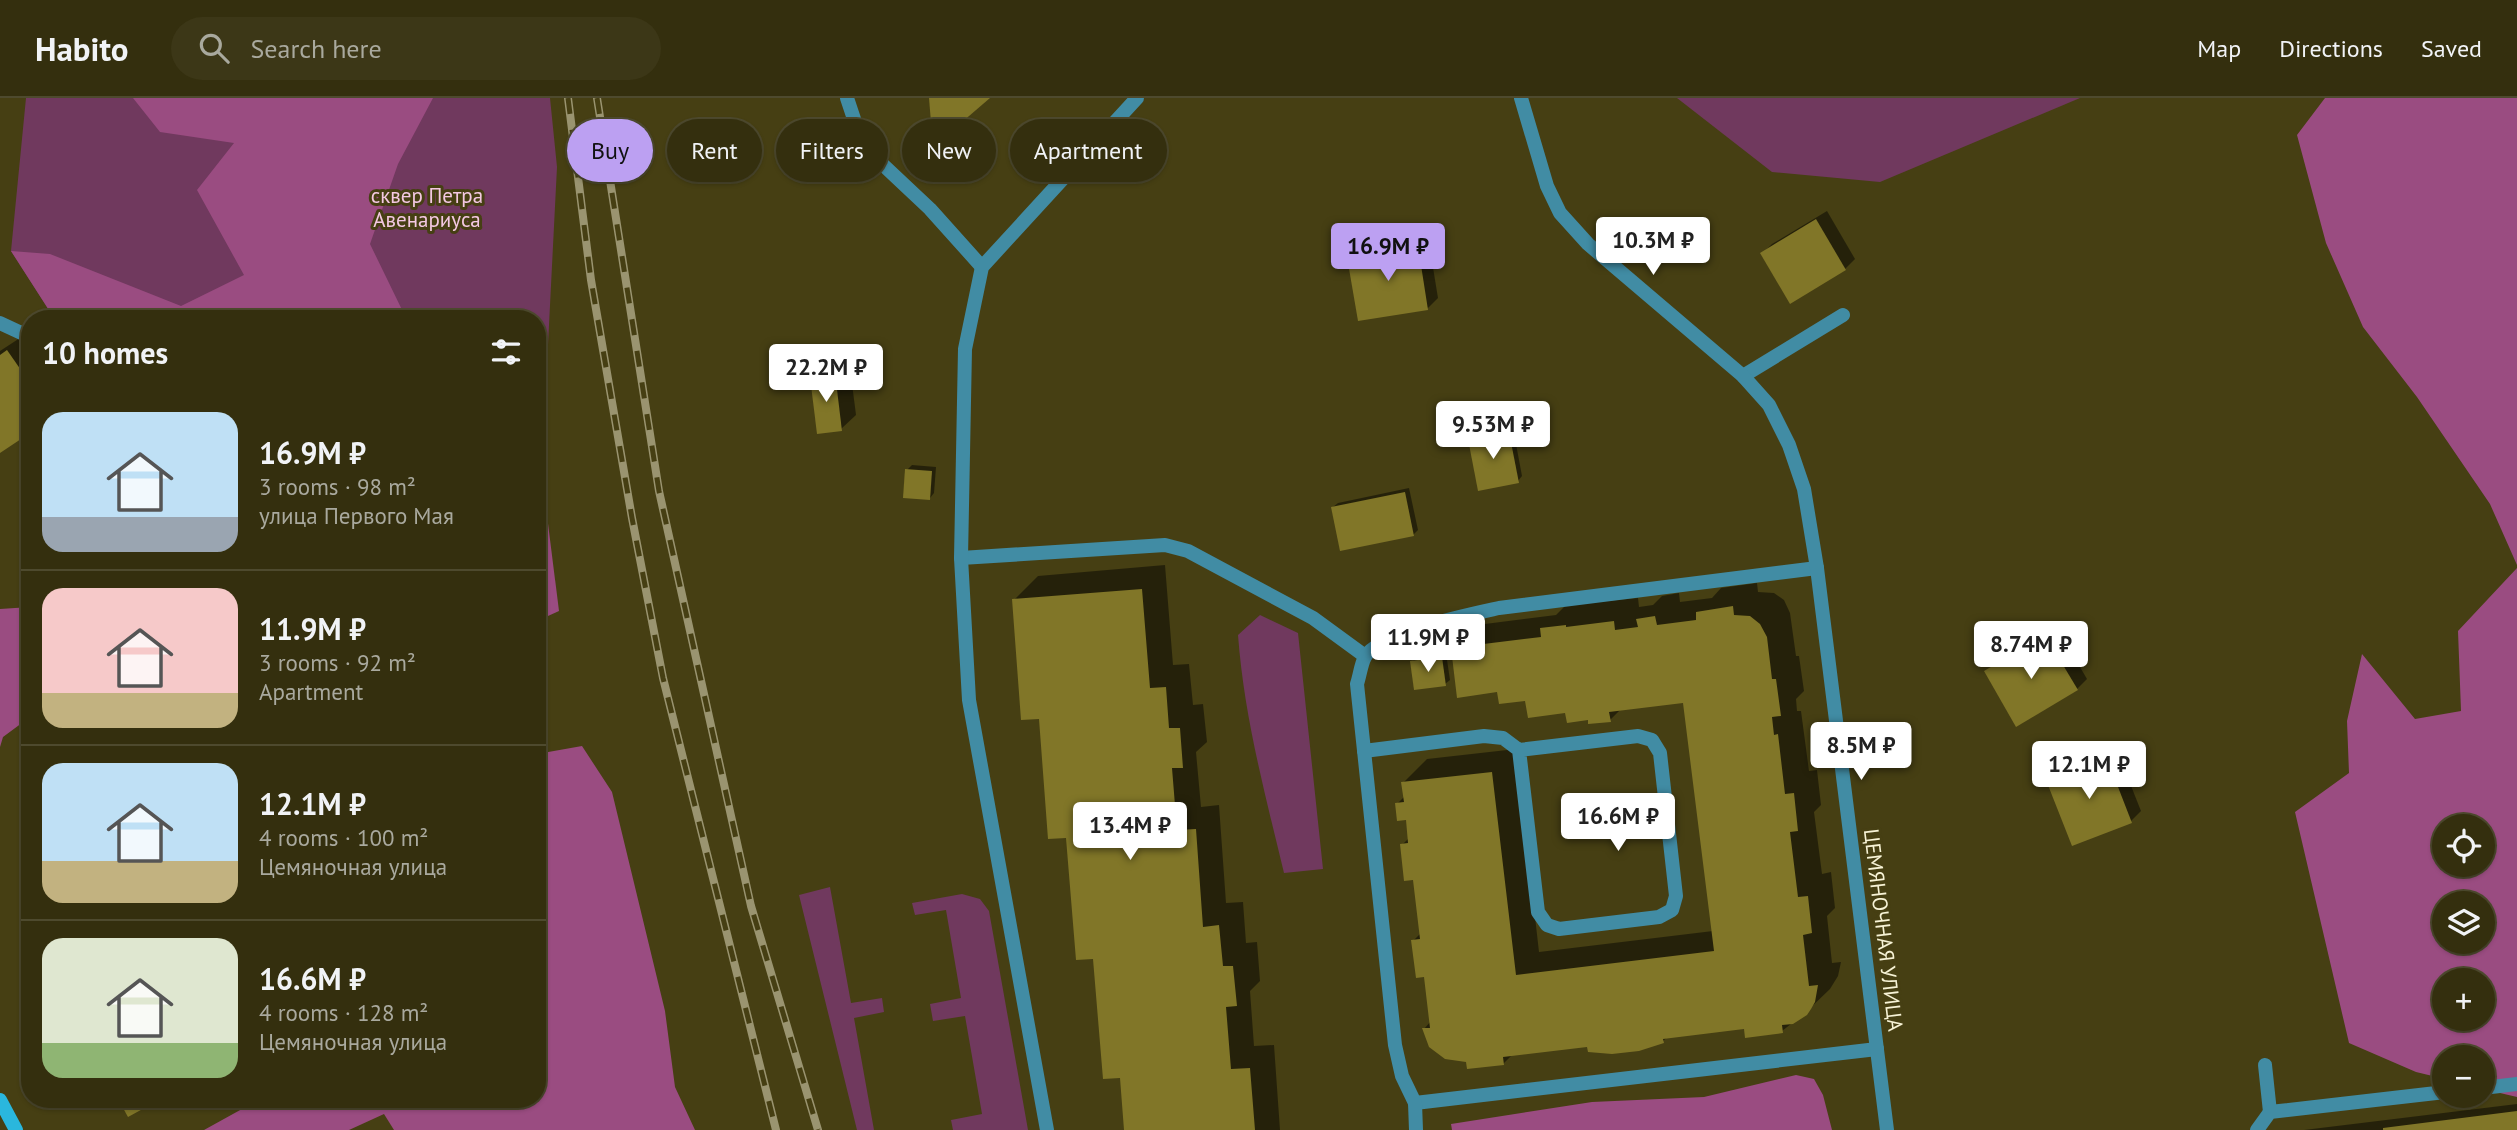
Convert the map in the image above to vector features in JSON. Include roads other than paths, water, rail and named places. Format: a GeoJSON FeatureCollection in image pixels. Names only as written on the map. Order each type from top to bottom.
{"type":"FeatureCollection","features":[{"type":"Feature","properties":{"kind":"street"},"geometry":{"type":"LineString","coordinates":[[847,98],[863,146],[930,209],[982,267]]}},
{"type":"Feature","properties":{"kind":"street","name":"ЦЕМЯНОЧНАЯ УЛИЦА"},"geometry":{"type":"LineString","coordinates":[[1521,98],[1547,186],[1560,213],[1588,244],[1743,376],[1769,405],[1789,445],[1804,489],[1817,568],[1887,1130]]}},
{"type":"Feature","properties":{"kind":"street"},"geometry":{"type":"LineString","coordinates":[[1047,1130],[969,700],[961,558],[965,349],[982,267],[1129,101]]}},
{"type":"Feature","properties":{"kind":"street"},"geometry":{"type":"LineString","coordinates":[[1743,376],[1843,316]]}},
{"type":"Feature","properties":{"kind":"street"},"geometry":{"type":"LineString","coordinates":[[0,323],[21,333]]}},
{"type":"Feature","properties":{"kind":"street"},"geometry":{"type":"LineString","coordinates":[[961,558],[1166,544],[1188,551],[1313,618],[1365,656]]}},
{"type":"Feature","properties":{"kind":"street"},"geometry":{"type":"LineString","coordinates":[[1416,1130],[1415,1102],[1402,1076],[1395,1045],[1357,684],[1365,656],[1377,645],[1448,618],[1817,568]]}},
{"type":"Feature","properties":{"kind":"street"},"geometry":{"type":"LineString","coordinates":[[1364,751],[1484,736],[1503,738],[1520,750],[1638,736],[1653,740],[1660,753],[1676,897],[1672,910],[1660,918],[1559,929],[1547,925],[1538,912],[1520,750]]}},
{"type":"Feature","properties":{"kind":"street"},"geometry":{"type":"LineString","coordinates":[[1415,1102],[1877,1049]]}},
{"type":"Feature","properties":{"kind":"street"},"geometry":{"type":"LineString","coordinates":[[2257,1130],[2270,1112],[2265,1065]]}},
{"type":"Feature","properties":{"kind":"street"},"geometry":{"type":"LineString","coordinates":[[2495,1087],[2517,1084]]}},
{"type":"Feature","properties":{"kind":"street"},"geometry":{"type":"LineString","coordinates":[[2270,1112],[2432,1093]]}},
{"type":"Feature","properties":{"kind":"street"},"geometry":{"type":"LineString","coordinates":[[0,1100],[16,1130]]}},
{"type":"Feature","properties":{"kind":"railway"},"geometry":{"type":"LineString","coordinates":[[568,98],[591,280],[663,678],[776,1130]]}},
{"type":"Feature","properties":{"kind":"railway"},"geometry":{"type":"LineString","coordinates":[[597,98],[659,491],[751,906],[818,1130]]}},
{"type":"Feature","properties":{"kind":"park label","name":"сквер Петра Авенариуса"},"geometry":{"type":"Point","coordinates":[427,208]}}]}
